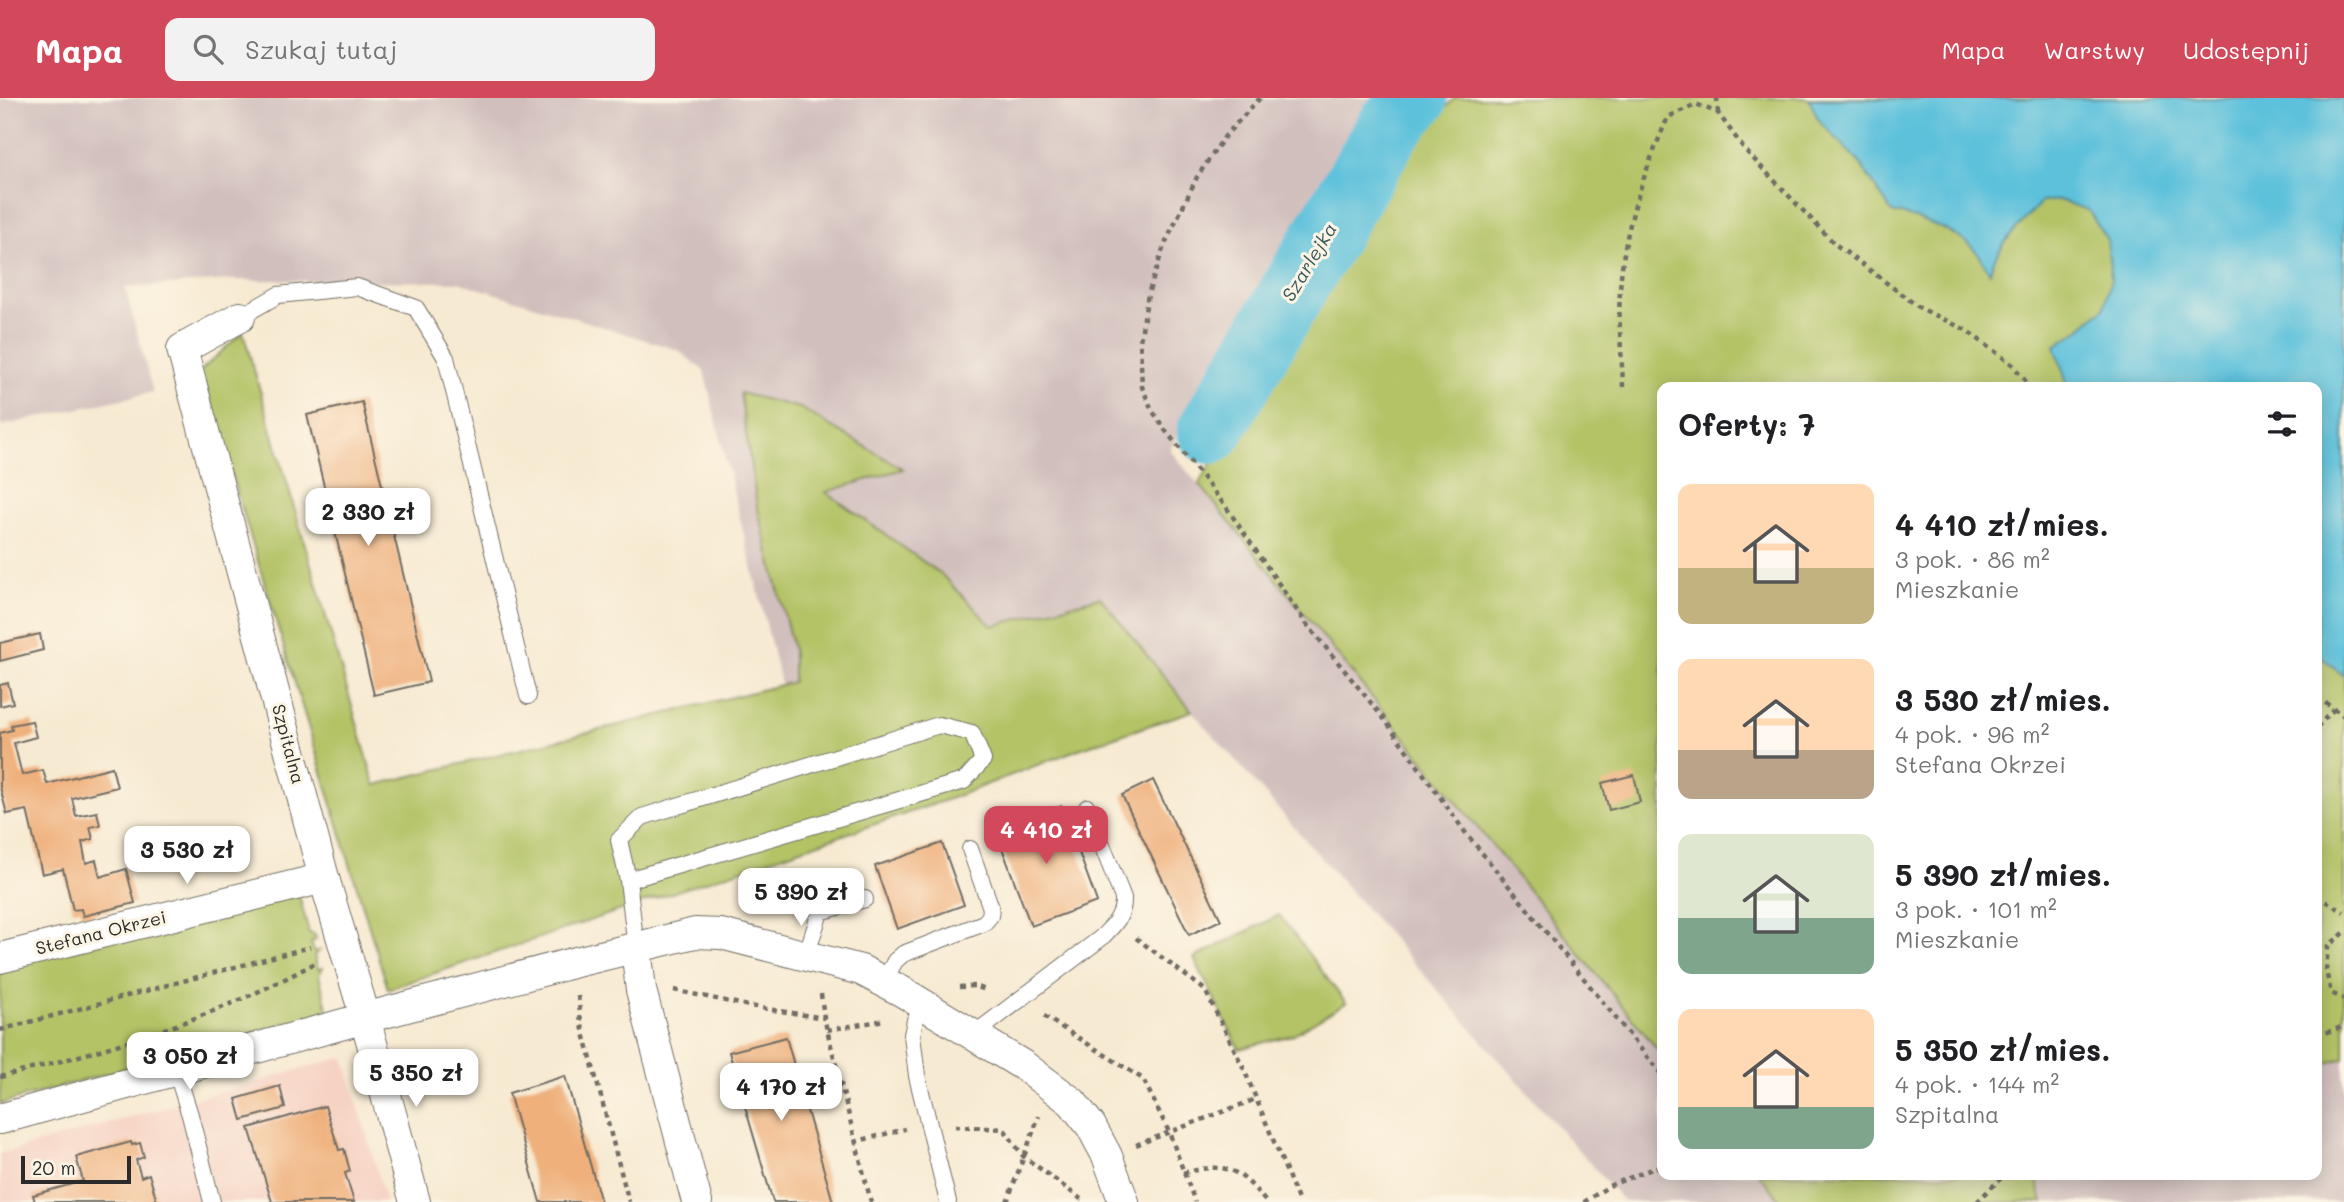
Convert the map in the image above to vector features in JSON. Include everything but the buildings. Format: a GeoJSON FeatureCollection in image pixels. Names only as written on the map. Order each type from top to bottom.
{"type":"FeatureCollection","features":[{"type":"Feature","properties":{"kind":"street","name":"Szpitalna"},"geometry":{"type":"LineString","coordinates":[[240,317],[182,349],[324,878],[415,1202]]}},
{"type":"Feature","properties":{"kind":"street","name":"Stefana Okrzei"},"geometry":{"type":"LineString","coordinates":[[0,958],[324,878]]}},
{"type":"Feature","properties":{"kind":"street"},"geometry":{"type":"LineString","coordinates":[[0,1119],[365,1018],[635,948],[695,933],[721,934],[861,970],[907,1002],[973,1035],[1024,1066],[1072,1102],[1091,1126],[1107,1156],[1124,1202]]}},
{"type":"Feature","properties":{"kind":"street"},"geometry":{"type":"LineString","coordinates":[[635,948],[639,980],[697,1202]]}},
{"type":"Feature","properties":{"kind":"lane"},"geometry":{"type":"LineString","coordinates":[[240,317],[278,295],[357,287],[416,308],[446,358],[528,696]]}},
{"type":"Feature","properties":{"kind":"lane"},"geometry":{"type":"LineString","coordinates":[[628,880],[964,781],[983,760],[972,733],[939,725],[642,817],[619,840],[628,880],[635,948]]}},
{"type":"Feature","properties":{"kind":"lane"},"geometry":{"type":"LineString","coordinates":[[973,1035],[1101,938],[1116,923],[1123,909],[1123,898],[1087,807]]}},
{"type":"Feature","properties":{"kind":"lane"},"geometry":{"type":"LineString","coordinates":[[948,1202],[917,1076],[907,1002],[895,961],[903,954],[984,923],[990,916],[991,908],[970,849]]}},
{"type":"Feature","properties":{"kind":"lane"},"geometry":{"type":"LineString","coordinates":[[806,956],[820,912],[865,899]]}},
{"type":"Feature","properties":{"kind":"lane"},"geometry":{"type":"LineString","coordinates":[[176,1070],[212,1202]]}},
{"type":"Feature","properties":{"kind":"path"},"geometry":{"type":"LineString","coordinates":[[1260,98],[1225,136],[1197,177],[1164,246],[1148,294],[1140,341],[1142,387],[1165,430],[1226,507],[1305,622],[1385,719],[1465,832],[1657,1070]]}},
{"type":"Feature","properties":{"kind":"path"},"geometry":{"type":"LineString","coordinates":[[1717,98],[1718,113]]}},
{"type":"Feature","properties":{"kind":"path"},"geometry":{"type":"LineString","coordinates":[[1623,387],[1620,291],[1631,214],[1649,160],[1668,117],[1696,104],[1718,113],[1745,150],[1835,244],[1920,308],[1966,330],[2013,365],[2026,382]]}},
{"type":"Feature","properties":{"kind":"path"},"geometry":{"type":"LineString","coordinates":[[2322,701],[2344,716]]}},
{"type":"Feature","properties":{"kind":"path"},"geometry":{"type":"LineString","coordinates":[[2322,722],[2334,709]]}},
{"type":"Feature","properties":{"kind":"path"},"geometry":{"type":"LineString","coordinates":[[2322,899],[2344,912]]}},
{"type":"Feature","properties":{"kind":"path"},"geometry":{"type":"LineString","coordinates":[[1116,923],[1205,990],[1256,1099],[1299,1202]]}},
{"type":"Feature","properties":{"kind":"path"},"geometry":{"type":"LineString","coordinates":[[2344,933],[2328,946],[2326,971],[2331,993],[2344,999]]}},
{"type":"Feature","properties":{"kind":"path"},"geometry":{"type":"LineString","coordinates":[[0,1030],[318,945]]}},
{"type":"Feature","properties":{"kind":"path"},"geometry":{"type":"LineString","coordinates":[[0,1077],[187,1020],[265,989],[321,960]]}},
{"type":"Feature","properties":{"kind":"path"},"geometry":{"type":"LineString","coordinates":[[639,980],[749,1006],[824,1018]]}},
{"type":"Feature","properties":{"kind":"path"},"geometry":{"type":"LineString","coordinates":[[582,985],[578,998],[581,1022],[629,1202]]}},
{"type":"Feature","properties":{"kind":"path"},"geometry":{"type":"LineString","coordinates":[[830,992],[820,986],[824,1018],[871,1202]]}},
{"type":"Feature","properties":{"kind":"path"},"geometry":{"type":"LineString","coordinates":[[827,1030],[890,1020],[907,1002],[942,989],[975,986],[1017,1002],[1045,1016],[1143,1079],[1170,1132],[1195,1202]]}},
{"type":"Feature","properties":{"kind":"path"},"geometry":{"type":"LineString","coordinates":[[578,998],[585,995]]}},
{"type":"Feature","properties":{"kind":"path"},"geometry":{"type":"LineString","coordinates":[[2322,1034],[2344,1026]]}},
{"type":"Feature","properties":{"kind":"path"},"geometry":{"type":"LineString","coordinates":[[1007,1202],[1051,1086]]}},
{"type":"Feature","properties":{"kind":"path"},"geometry":{"type":"LineString","coordinates":[[1107,1156],[1256,1099]]}},
{"type":"Feature","properties":{"kind":"path"},"geometry":{"type":"LineString","coordinates":[[854,1142],[928,1124],[1004,1129],[1023,1156],[1086,1202]]}},
{"type":"Feature","properties":{"kind":"path"},"geometry":{"type":"LineString","coordinates":[[1183,1173],[1208,1167],[1232,1169],[1266,1202]]}},
{"type":"Feature","properties":{"kind":"path"},"geometry":{"type":"LineString","coordinates":[[1584,1202],[1611,1185],[1657,1167]]}},
{"type":"Feature","properties":{"kind":"path"},"geometry":{"type":"LineString","coordinates":[[1977,1202],[1999,1180]]}},
{"type":"Feature","properties":{"kind":"shaded area"},"geometry":{"type":"Polygon","coordinates":[[[0,98],[1382,98],[1359,120],[1200,385],[1170,450],[1657,1049],[1657,1180],[1764,1180],[1782,1202],[1624,1202],[1192,711],[1101,597],[781,685],[704,371],[678,350],[458,282],[231,280],[125,288],[153,392],[0,426],[0,98]]]}},
{"type":"Feature","properties":{"kind":"shaded area"},"geometry":{"type":"Polygon","coordinates":[[[344,1057],[386,1202],[0,1202],[0,1154],[344,1057]]]}},
{"type":"Feature","properties":{"kind":"shaded area"},"geometry":{"type":"Polygon","coordinates":[[[2344,1058],[2344,1202],[2043,1202],[2037,1180],[2322,1180],[2322,1065],[2344,1058]]]}},
{"type":"Feature","properties":{"kind":"green space"},"geometry":{"type":"Polygon","coordinates":[[[1455,98],[2344,98],[2344,1058],[2322,1065],[2322,382],[1657,382],[1657,1049],[1199,484],[1401,152],[1455,98]]]}},
{"type":"Feature","properties":{"kind":"green space"},"geometry":{"type":"Polygon","coordinates":[[[243,332],[375,785],[793,682],[793,649],[757,506],[740,393],[800,408],[903,469],[826,492],[942,575],[992,626],[1100,597],[1192,711],[1079,749],[949,799],[388,989],[200,371],[243,332]]]}},
{"type":"Feature","properties":{"kind":"green space"},"geometry":{"type":"Polygon","coordinates":[[[298,891],[309,933],[315,935],[316,940],[311,942],[314,952],[319,951],[314,956],[318,969],[323,968],[319,975],[328,1011],[0,1104],[0,965],[298,891]]]}},
{"type":"Feature","properties":{"kind":"green space"},"geometry":{"type":"Polygon","coordinates":[[[1279,915],[1346,1003],[1292,1035],[1239,1049],[1194,958],[1279,915]]]}},
{"type":"Feature","properties":{"kind":"green space"},"geometry":{"type":"Polygon","coordinates":[[[1764,1180],[2037,1180],[2043,1202],[1782,1202],[1764,1180]]]}},
{"type":"Feature","properties":{"kind":"water"},"geometry":{"type":"Polygon","coordinates":[[[2344,98],[2344,676],[2322,657],[2322,382],[2066,382],[2055,346],[2104,308],[2111,279],[2107,240],[2088,210],[2059,200],[2041,202],[2004,244],[1990,273],[1978,254],[1950,232],[1892,212],[1859,162],[1819,121],[1809,99],[2344,98]]]}},
{"type":"Feature","properties":{"kind":"waterway","name":"Szarlejka"},"geometry":{"type":"LineString","coordinates":[[1210,431],[1391,125],[1415,98]]}}]}
